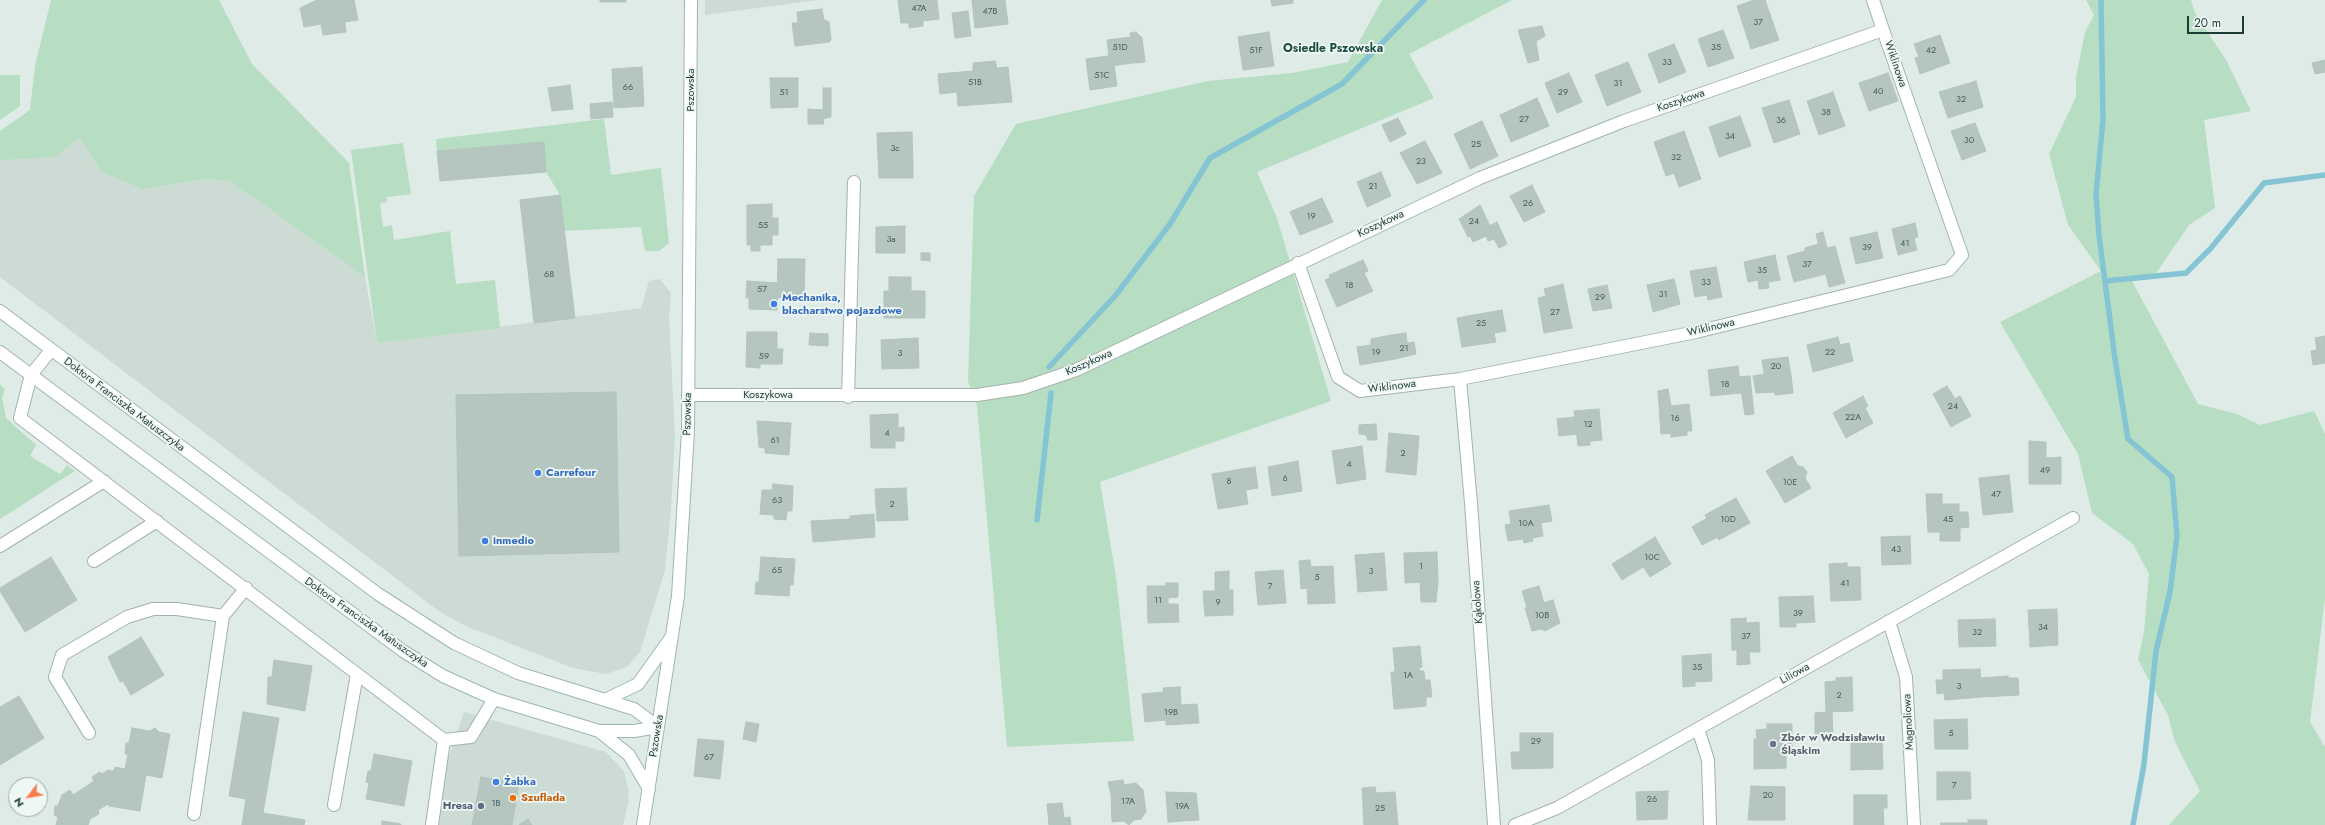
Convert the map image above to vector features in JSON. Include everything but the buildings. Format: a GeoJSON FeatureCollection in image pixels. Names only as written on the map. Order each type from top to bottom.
{"type":"FeatureCollection","features":[{"type":"Feature","properties":{"kind":"street","name":"Pszowska"},"geometry":{"type":"LineString","coordinates":[[643,825],[673,634],[679,578],[688,395],[691,0]]}},
{"type":"Feature","properties":{"kind":"street"},"geometry":{"type":"LineString","coordinates":[[1873,0],[1883,30]]}},
{"type":"Feature","properties":{"kind":"street","name":"Koszykowa"},"geometry":{"type":"LineString","coordinates":[[688,395],[977,395],[1024,388],[1076,370],[1298,263],[1487,175],[1624,121],[1883,30]]}},
{"type":"Feature","properties":{"kind":"street","name":"Wiklinowa"},"geometry":{"type":"LineString","coordinates":[[1298,263],[1338,377],[1360,391],[1460,379],[1696,332],[1950,270],[1962,256],[1883,30]]}},
{"type":"Feature","properties":{"kind":"street"},"geometry":{"type":"LineString","coordinates":[[848,396],[854,182]]}},
{"type":"Feature","properties":{"kind":"street","name":"Doktora Franciszka Matuszczyka"},"geometry":{"type":"LineString","coordinates":[[0,311],[378,594],[454,643],[518,674],[634,709],[658,727]]}},
{"type":"Feature","properties":{"kind":"street"},"geometry":{"type":"LineString","coordinates":[[51,350],[31,375],[20,418],[246,588],[356,674],[444,740],[471,737],[494,699]]}},
{"type":"Feature","properties":{"kind":"street","name":"Doktora Franciszka Matuszczyka"},"geometry":{"type":"LineString","coordinates":[[0,352],[403,651],[443,676],[494,699],[599,731],[634,731],[658,727]]}},
{"type":"Feature","properties":{"kind":"street","name":"Kąkolowa"},"geometry":{"type":"LineString","coordinates":[[1460,379],[1472,511],[1494,825]]}},
{"type":"Feature","properties":{"kind":"street"},"geometry":{"type":"LineString","coordinates":[[0,546],[104,481]]}},
{"type":"Feature","properties":{"kind":"street","name":"Liliowa"},"geometry":{"type":"LineString","coordinates":[[1515,825],[1556,808],[2073,518]]}},
{"type":"Feature","properties":{"kind":"street"},"geometry":{"type":"LineString","coordinates":[[94,561],[157,521]]}},
{"type":"Feature","properties":{"kind":"street"},"geometry":{"type":"LineString","coordinates":[[194,814],[223,616],[246,588]]}},
{"type":"Feature","properties":{"kind":"street"},"geometry":{"type":"LineString","coordinates":[[89,733],[55,677],[62,655],[127,616],[153,609],[177,609],[223,616]]}},
{"type":"Feature","properties":{"kind":"street","name":"Magnoliowa"},"geometry":{"type":"LineString","coordinates":[[1889,621],[1906,677],[1914,825]]}},
{"type":"Feature","properties":{"kind":"street"},"geometry":{"type":"LineString","coordinates":[[604,700],[638,684],[653,666],[673,634]]}},
{"type":"Feature","properties":{"kind":"street"},"geometry":{"type":"LineString","coordinates":[[334,805],[356,674]]}},
{"type":"Feature","properties":{"kind":"street"},"geometry":{"type":"LineString","coordinates":[[1698,729],[1708,760],[1710,825]]}},
{"type":"Feature","properties":{"kind":"street"},"geometry":{"type":"LineString","coordinates":[[599,731],[629,755],[649,789]]}},
{"type":"Feature","properties":{"kind":"street"},"geometry":{"type":"LineString","coordinates":[[432,825],[444,740]]}},
{"type":"Feature","properties":{"kind":"shaded area"},"geometry":{"type":"Polygon","coordinates":[[[705,0],[818,0],[705,15],[705,0]]]}},
{"type":"Feature","properties":{"kind":"shaded area"},"geometry":{"type":"Polygon","coordinates":[[[77,134],[143,189],[205,179],[230,181],[365,277],[377,343],[641,308],[649,281],[660,279],[671,293],[669,317],[675,436],[671,510],[665,570],[640,652],[627,667],[606,674],[573,668],[468,627],[440,612],[0,277],[0,158],[77,134]]]}},
{"type":"Feature","properties":{"kind":"shaded area"},"geometry":{"type":"Polygon","coordinates":[[[464,712],[606,752],[624,771],[628,788],[629,800],[623,825],[438,825],[447,762],[464,712]]]}},
{"type":"Feature","properties":{"kind":"green space"},"geometry":{"type":"Polygon","coordinates":[[[51,0],[219,0],[252,64],[349,163],[365,277],[230,181],[205,179],[143,189],[102,172],[80,138],[54,157],[0,160],[0,131],[30,110],[35,66],[51,0]]]}},
{"type":"Feature","properties":{"kind":"green space"},"geometry":{"type":"Polygon","coordinates":[[[1382,0],[1512,0],[1409,54],[1434,98],[1257,172],[1277,218],[1331,401],[1100,482],[1116,577],[1134,741],[1007,747],[977,406],[968,381],[974,196],[1016,124],[1208,81],[1292,73],[1348,62],[1382,0]]]}},
{"type":"Feature","properties":{"kind":"green space"},"geometry":{"type":"Polygon","coordinates":[[[2086,0],[2191,0],[2195,13],[2226,60],[2251,111],[2204,120],[2215,208],[2189,225],[2152,279],[2132,281],[2198,404],[2237,414],[2260,425],[2314,411],[2325,434],[2325,598],[2310,722],[2325,747],[2325,825],[2169,825],[2200,791],[2175,742],[2168,715],[2138,660],[2144,632],[2149,574],[2133,544],[2092,513],[2078,454],[2000,322],[2101,271],[2068,225],[2049,154],[2076,97],[2076,78],[2085,32],[2094,15],[2086,0]]]}},
{"type":"Feature","properties":{"kind":"green space"},"geometry":{"type":"Polygon","coordinates":[[[0,75],[20,75],[20,106],[0,120],[0,75]]]}},
{"type":"Feature","properties":{"kind":"green space"},"geometry":{"type":"Polygon","coordinates":[[[604,119],[611,175],[661,168],[669,243],[659,251],[645,251],[641,227],[564,231],[560,195],[546,172],[544,142],[437,151],[436,139],[604,119]]]}},
{"type":"Feature","properties":{"kind":"green space"},"geometry":{"type":"Polygon","coordinates":[[[403,143],[411,194],[387,197],[387,202],[380,203],[383,227],[392,225],[394,240],[450,231],[456,284],[495,280],[500,328],[377,343],[351,150],[403,143]]]}},
{"type":"Feature","properties":{"kind":"green space"},"geometry":{"type":"Polygon","coordinates":[[[0,384],[5,389],[2,397],[6,418],[36,445],[30,456],[60,474],[67,465],[75,471],[0,519],[0,384]]]}},
{"type":"Feature","properties":{"kind":"waterway"},"geometry":{"type":"LineString","coordinates":[[1049,367],[1115,296],[1170,224],[1210,158],[1342,84],[1424,0]]}},
{"type":"Feature","properties":{"kind":"waterway"},"geometry":{"type":"LineString","coordinates":[[2101,0],[2103,120],[2096,194],[2099,235],[2115,359],[2128,439],[2172,477],[2177,536],[2170,592],[2156,651],[2144,764],[2133,825]]}},
{"type":"Feature","properties":{"kind":"waterway"},"geometry":{"type":"LineString","coordinates":[[2105,281],[2186,273],[2211,248],[2264,183],[2325,175]]}},
{"type":"Feature","properties":{"kind":"waterway"},"geometry":{"type":"LineString","coordinates":[[1037,520],[1051,393]]}},
{"type":"Feature","properties":{"kind":"place","name":"Mechanika, blacharstwo pojazdowe"},"geometry":{"type":"Point","coordinates":[774,304]}},
{"type":"Feature","properties":{"kind":"place","name":"Carrefour"},"geometry":{"type":"Point","coordinates":[538,473]}},
{"type":"Feature","properties":{"kind":"place","name":"inmedio"},"geometry":{"type":"Point","coordinates":[485,541]}},
{"type":"Feature","properties":{"kind":"place","name":"Zbór w Wodzisławiu Śląskim"},"geometry":{"type":"Point","coordinates":[1773,744]}},
{"type":"Feature","properties":{"kind":"place","name":"Żabka"},"geometry":{"type":"Point","coordinates":[496,782]}},
{"type":"Feature","properties":{"kind":"place","name":"Szuflada"},"geometry":{"type":"Point","coordinates":[513,798]}},
{"type":"Feature","properties":{"kind":"place","name":"Hresa"},"geometry":{"type":"Point","coordinates":[481,806]}},
{"type":"Feature","properties":{"kind":"district","name":"Osiedle Pszowska"},"geometry":{"type":"Point","coordinates":[1333,49]}}]}
